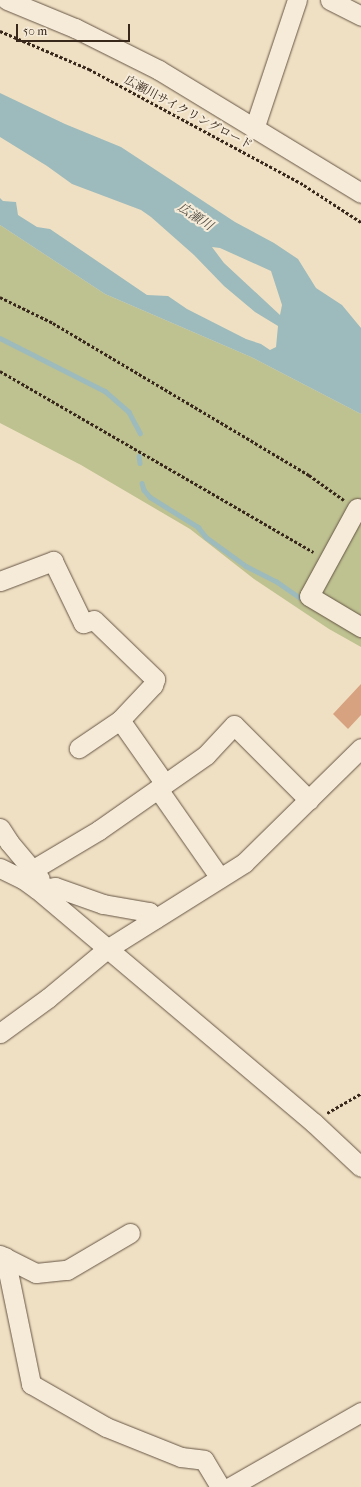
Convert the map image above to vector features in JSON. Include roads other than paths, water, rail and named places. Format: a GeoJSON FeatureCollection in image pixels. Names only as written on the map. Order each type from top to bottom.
{"type":"FeatureCollection","features":[{"type":"Feature","properties":{"kind":"street"},"geometry":{"type":"LineString","coordinates":[[7,0],[75,28],[159,70],[361,193]]}},
{"type":"Feature","properties":{"kind":"street"},"geometry":{"type":"LineString","coordinates":[[254,129],[297,0]]}},
{"type":"Feature","properties":{"kind":"street"},"geometry":{"type":"LineString","coordinates":[[330,0],[361,16]]}},
{"type":"Feature","properties":{"kind":"street"},"geometry":{"type":"LineString","coordinates":[[357,508],[309,596],[361,627]]}},
{"type":"Feature","properties":{"kind":"street"},"geometry":{"type":"LineString","coordinates":[[0,581],[53,561],[83,623],[94,620],[155,679],[153,685],[120,720],[79,748]]}},
{"type":"Feature","properties":{"kind":"street"},"geometry":{"type":"LineString","coordinates":[[120,720],[220,878]]}},
{"type":"Feature","properties":{"kind":"street"},"geometry":{"type":"LineString","coordinates":[[36,882],[99,830],[206,755],[234,725],[309,800]]}},
{"type":"Feature","properties":{"kind":"street"},"geometry":{"type":"LineString","coordinates":[[0,1033],[48,998],[107,949],[244,863],[361,748]]}},
{"type":"Feature","properties":{"kind":"street"},"geometry":{"type":"LineString","coordinates":[[0,828],[36,882],[107,949],[314,1123],[361,1167]]}},
{"type":"Feature","properties":{"kind":"street"},"geometry":{"type":"LineString","coordinates":[[0,868],[36,882],[103,904],[149,912],[154,919]]}},
{"type":"Feature","properties":{"kind":"street"},"geometry":{"type":"LineString","coordinates":[[2,1256],[36,1273],[67,1270],[130,1233]]}},
{"type":"Feature","properties":{"kind":"street"},"geometry":{"type":"LineString","coordinates":[[2,1256],[31,1384],[106,1427],[181,1457],[204,1460],[220,1487]]}},
{"type":"Feature","properties":{"kind":"street"},"geometry":{"type":"LineString","coordinates":[[230,1487],[361,1412]]}},
{"type":"Feature","properties":{"kind":"water","name":"広瀬川"},"geometry":{"type":"Polygon","coordinates":[[[0,93],[65,124],[121,147],[235,222],[274,243],[298,259],[316,288],[342,305],[361,328],[361,414],[251,357],[105,294],[0,225],[0,198],[3,201],[16,202],[18,215],[37,227],[50,229],[147,295],[168,296],[187,309],[246,339],[261,344],[270,350],[276,347],[278,326],[255,312],[224,286],[194,255],[151,217],[141,210],[72,184],[47,166],[0,137],[0,93]],[[212,247],[224,263],[280,315],[282,305],[271,271],[220,248],[212,247]]]}},
{"type":"Feature","properties":{"kind":"waterway"},"geometry":{"type":"LineString","coordinates":[[0,338],[105,391],[129,412],[140,433]]}},
{"type":"Feature","properties":{"kind":"waterway"},"geometry":{"type":"LineString","coordinates":[[139,456],[140,463]]}},
{"type":"Feature","properties":{"kind":"waterway"},"geometry":{"type":"LineString","coordinates":[[142,483],[144,490],[150,497],[198,527],[206,537],[246,566],[276,581],[299,597]]}}]}
